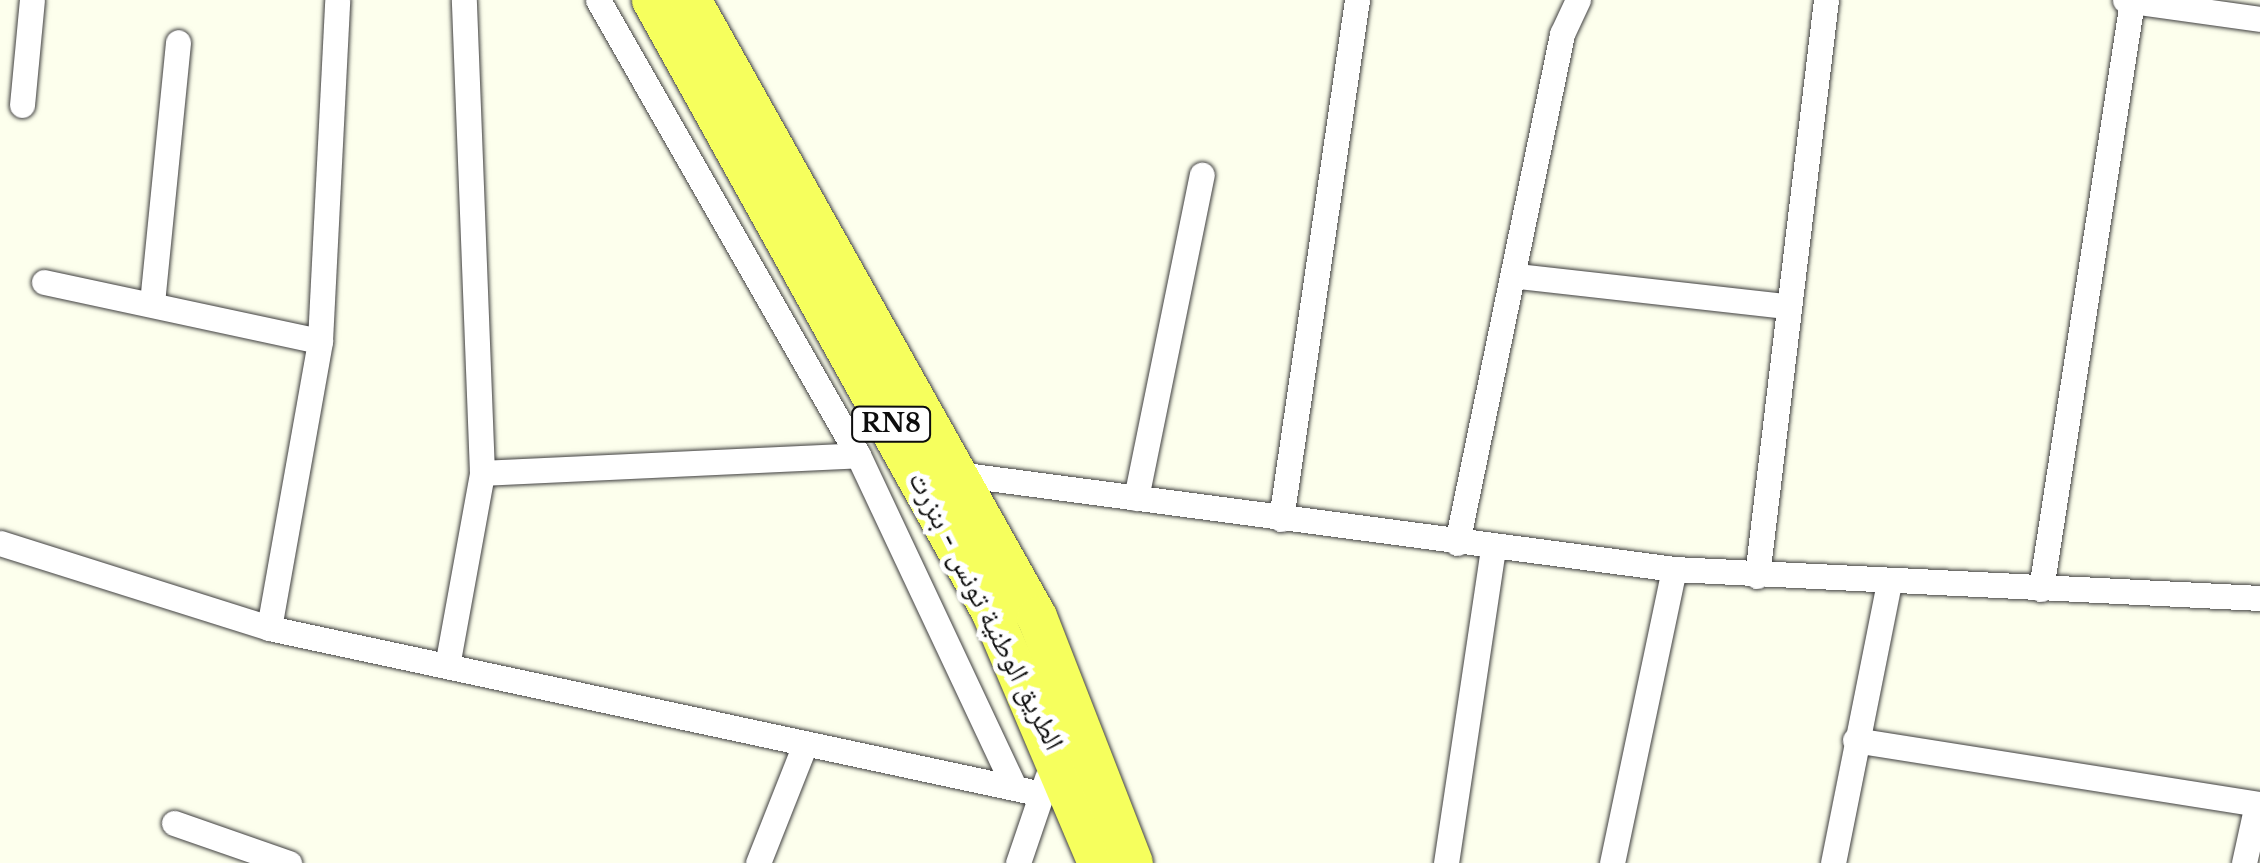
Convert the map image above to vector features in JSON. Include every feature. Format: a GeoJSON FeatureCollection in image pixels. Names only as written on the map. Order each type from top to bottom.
{"type":"FeatureCollection","features":[{"type":"Feature","properties":{"kind":"main road","name":"الطريق الوطنية تونس - بنزرت"},"geometry":{"type":"LineString","coordinates":[[652,0],[915,468],[1056,750],[1098,863]]}},
{"type":"Feature","properties":{"kind":"main road","name":"الطريق الوطنية تونس - بنزرت"},"geometry":{"type":"LineString","coordinates":[[690,0],[962,475],[1036,617],[1133,863]]}},
{"type":"Feature","properties":{"kind":"street"},"geometry":{"type":"LineString","coordinates":[[22,105],[32,0]]}},
{"type":"Feature","properties":{"kind":"street"},"geometry":{"type":"LineString","coordinates":[[269,628],[320,341],[337,0]]}},
{"type":"Feature","properties":{"kind":"street"},"geometry":{"type":"LineString","coordinates":[[448,666],[482,472],[464,0]]}},
{"type":"Feature","properties":{"kind":"street"},"geometry":{"type":"LineString","coordinates":[[598,0],[858,455],[1014,786]]}},
{"type":"Feature","properties":{"kind":"street"},"geometry":{"type":"LineString","coordinates":[[1281,519],[1357,0]]}},
{"type":"Feature","properties":{"kind":"street"},"geometry":{"type":"LineString","coordinates":[[1457,543],[1518,276],[1562,34],[1578,0]]}},
{"type":"Feature","properties":{"kind":"street"},"geometry":{"type":"LineString","coordinates":[[1758,576],[1826,0]]}},
{"type":"Feature","properties":{"kind":"street"},"geometry":{"type":"LineString","coordinates":[[2041,589],[2128,0],[2260,19]]}},
{"type":"Feature","properties":{"kind":"street"},"geometry":{"type":"LineString","coordinates":[[152,302],[178,42]]}},
{"type":"Feature","properties":{"kind":"street"},"geometry":{"type":"LineString","coordinates":[[1136,498],[1202,175]]}},
{"type":"Feature","properties":{"kind":"street"},"geometry":{"type":"LineString","coordinates":[[1518,276],[1787,306]]}},
{"type":"Feature","properties":{"kind":"street"},"geometry":{"type":"LineString","coordinates":[[44,282],[152,302],[320,341]]}},
{"type":"Feature","properties":{"kind":"street"},"geometry":{"type":"LineString","coordinates":[[482,472],[858,455]]}},
{"type":"Feature","properties":{"kind":"street"},"geometry":{"type":"LineString","coordinates":[[915,468],[1493,548],[1674,569],[1889,583],[2260,598]]}},
{"type":"Feature","properties":{"kind":"street"},"geometry":{"type":"LineString","coordinates":[[0,543],[269,628],[804,747],[1042,794]]}},
{"type":"Feature","properties":{"kind":"street"},"geometry":{"type":"LineString","coordinates":[[1446,863],[1493,548]]}},
{"type":"Feature","properties":{"kind":"street"},"geometry":{"type":"LineString","coordinates":[[1612,863],[1674,569]]}},
{"type":"Feature","properties":{"kind":"street"},"geometry":{"type":"LineString","coordinates":[[1833,863],[1889,583]]}},
{"type":"Feature","properties":{"kind":"street"},"geometry":{"type":"LineString","coordinates":[[1855,740],[2258,804],[2244,863]]}},
{"type":"Feature","properties":{"kind":"street"},"geometry":{"type":"LineString","coordinates":[[758,863],[804,747]]}},
{"type":"Feature","properties":{"kind":"street"},"geometry":{"type":"LineString","coordinates":[[1018,863],[1056,750]]}},
{"type":"Feature","properties":{"kind":"street"},"geometry":{"type":"LineString","coordinates":[[174,822],[288,863]]}}]}
